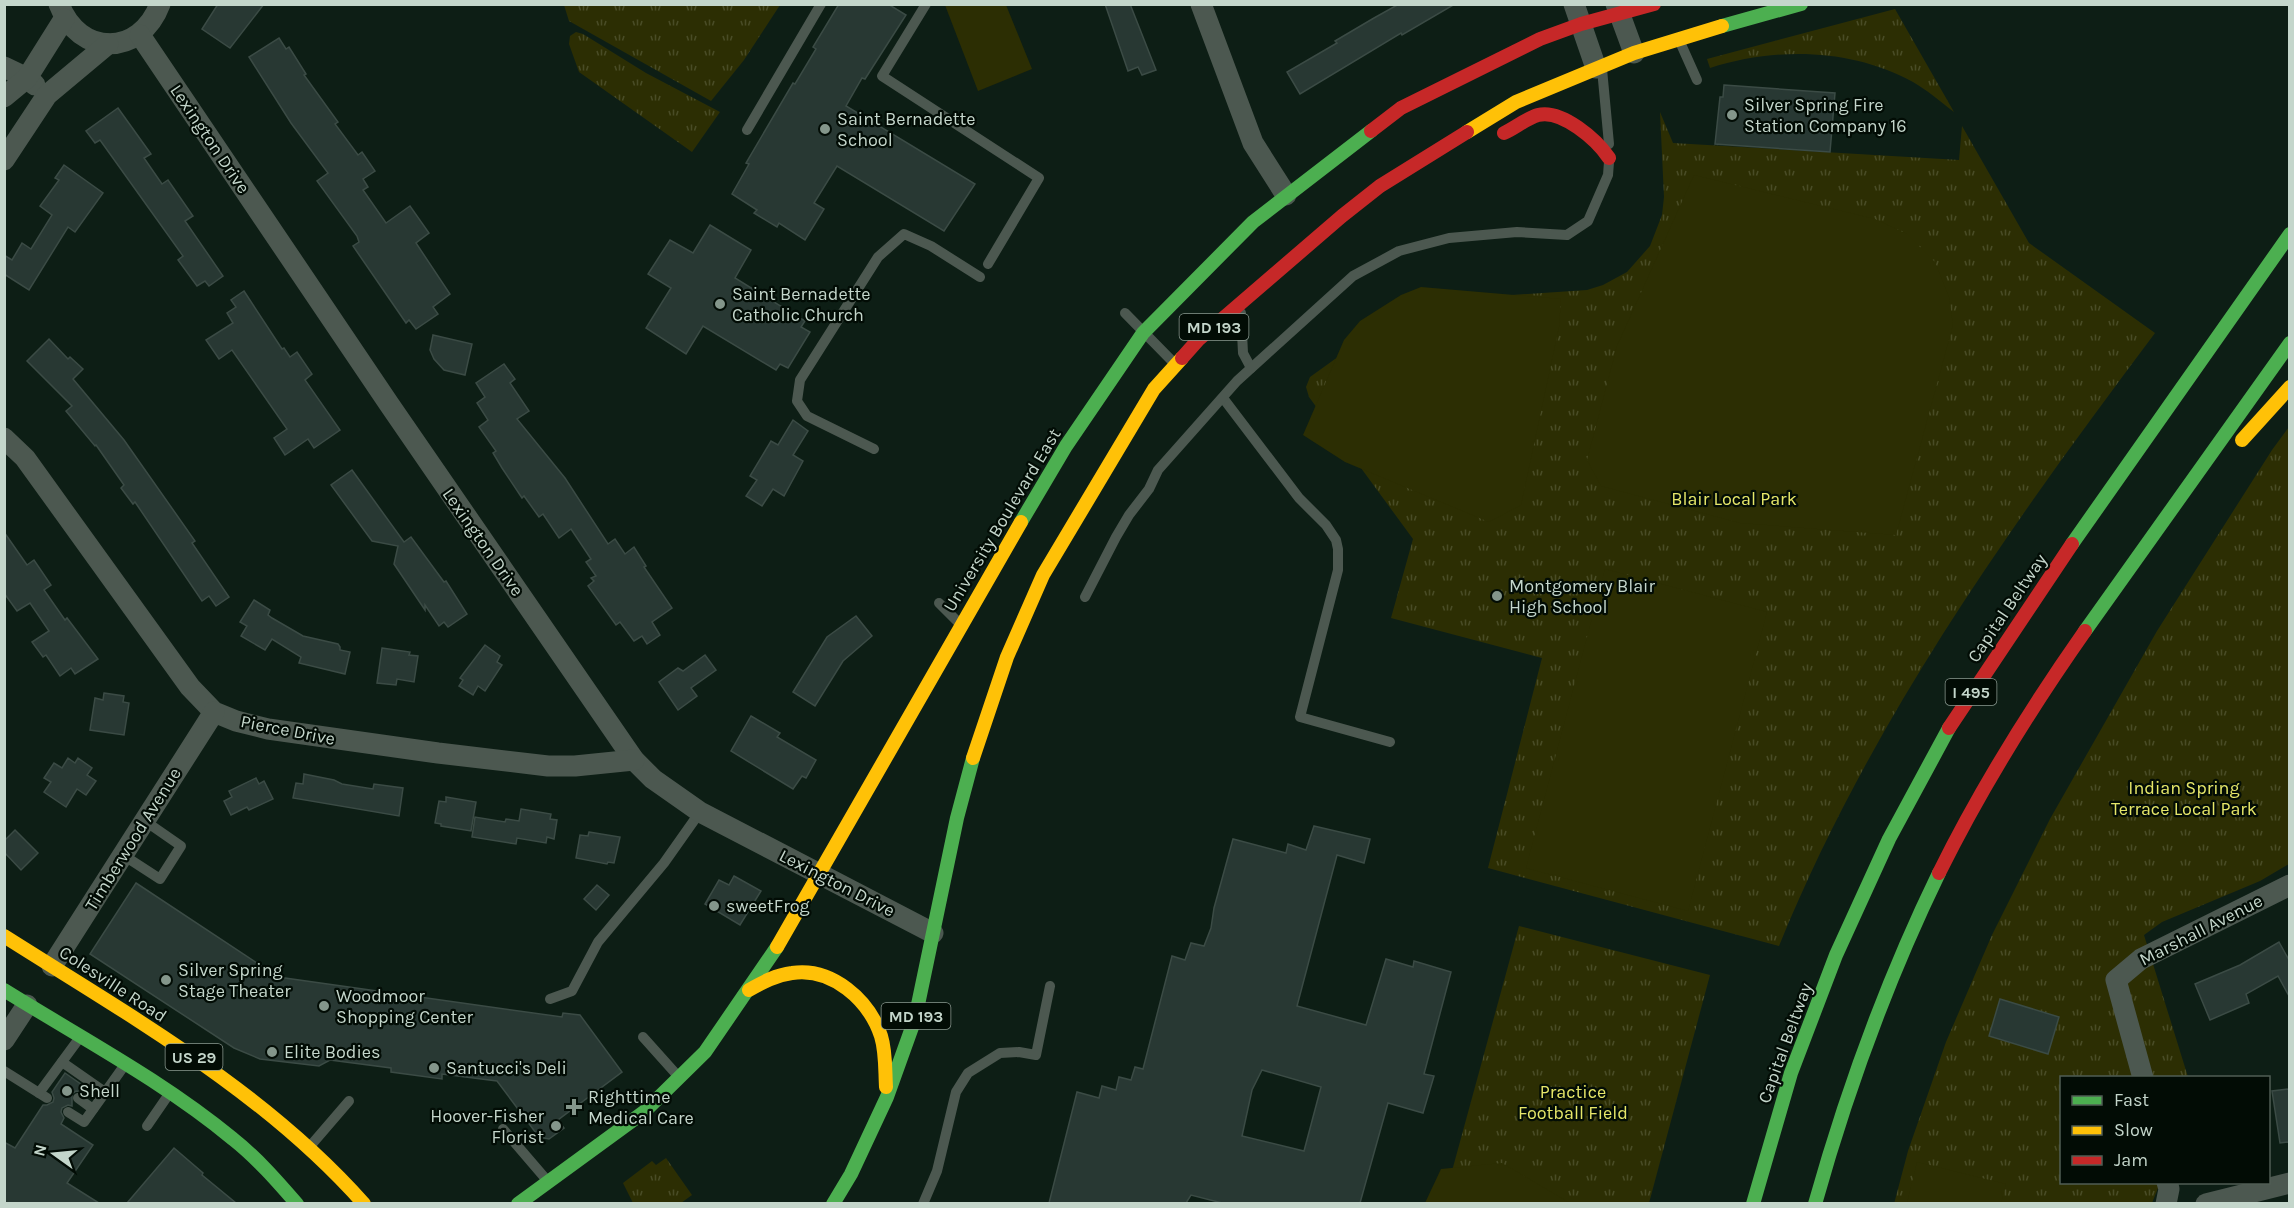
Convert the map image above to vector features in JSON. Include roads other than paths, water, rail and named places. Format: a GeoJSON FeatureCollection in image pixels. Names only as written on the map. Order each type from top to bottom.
{"type":"FeatureCollection","features":[{"type":"Feature","properties":{"kind":"main road","name":"University Boulevard East"},"geometry":{"type":"LineString","coordinates":[[518,1203],[644,1112],[705,1052],[778,945],[961,624],[1066,446],[1143,333],[1253,222],[1401,108],[1540,39],[1577,14],[1654,4]]}},
{"type":"Feature","properties":{"kind":"main road","name":"MD 193"},"geometry":{"type":"LineString","coordinates":[[832,1203],[851,1174],[887,1097],[915,1019],[957,818],[975,750],[1007,657],[1043,575],[1154,389],[1198,340],[1342,216],[1380,186],[1516,102],[1634,53],[1801,4]]}},
{"type":"Feature","properties":{"kind":"main road"},"geometry":{"type":"LineString","coordinates":[[1493,139],[1532,118],[1545,115],[1565,120],[1604,148],[1609,158]]}},
{"type":"Feature","properties":{"kind":"main road"},"geometry":{"type":"LineString","coordinates":[[1445,147],[1476,143]]}},
{"type":"Feature","properties":{"kind":"main road","name":"Capital Beltway"},"geometry":{"type":"LineString","coordinates":[[1753,1203],[1791,1073],[1836,955],[1889,839],[1956,715],[2040,589],[2289,234]]}},
{"type":"Feature","properties":{"kind":"main road"},"geometry":{"type":"LineString","coordinates":[[1815,1203],[1868,1040],[1923,906],[1948,855],[2011,742],[2088,626],[2289,342]]}},
{"type":"Feature","properties":{"kind":"main road"},"geometry":{"type":"LineString","coordinates":[[2230,455],[2289,387]]}},
{"type":"Feature","properties":{"kind":"main road"},"geometry":{"type":"LineString","coordinates":[[2088,626],[2208,482]]}},
{"type":"Feature","properties":{"kind":"main road","name":"Colesville Road"},"geometry":{"type":"LineString","coordinates":[[4,936],[46,971],[214,1070],[257,1101],[310,1147],[364,1203]]}},
{"type":"Feature","properties":{"kind":"main road"},"geometry":{"type":"LineString","coordinates":[[748,990],[778,975],[799,972],[827,976],[853,992],[871,1013],[881,1037],[887,1097]]}},
{"type":"Feature","properties":{"kind":"main road","name":"US 29"},"geometry":{"type":"LineString","coordinates":[[4,990],[125,1064],[212,1121],[261,1165],[297,1203]]}},
{"type":"Feature","properties":{"kind":"street"},"geometry":{"type":"LineString","coordinates":[[4,97],[27,78],[62,12],[76,32],[91,40],[108,44],[140,35],[148,27],[160,4]]}},
{"type":"Feature","properties":{"kind":"street"},"geometry":{"type":"LineString","coordinates":[[1201,4],[1253,143],[1287,195]]}},
{"type":"Feature","properties":{"kind":"street"},"geometry":{"type":"LineString","coordinates":[[1618,9],[1634,53]]}},
{"type":"Feature","properties":{"kind":"street"},"geometry":{"type":"LineString","coordinates":[[1577,14],[1599,67]]}},
{"type":"Feature","properties":{"kind":"street","name":"Lexington Drive"},"geometry":{"type":"LineString","coordinates":[[140,35],[402,423],[634,760],[653,779],[700,812],[933,933]]}},
{"type":"Feature","properties":{"kind":"street"},"geometry":{"type":"LineString","coordinates":[[4,160],[47,95],[108,44]]}},
{"type":"Feature","properties":{"kind":"street"},"geometry":{"type":"LineString","coordinates":[[4,67],[27,78],[47,95]]}},
{"type":"Feature","properties":{"kind":"street","name":"Pierce Drive"},"geometry":{"type":"LineString","coordinates":[[4,438],[25,458],[190,687],[214,712],[236,721],[268,729],[460,756],[548,766],[575,766],[634,760]]}},
{"type":"Feature","properties":{"kind":"street","name":"Timberwood Avenue"},"geometry":{"type":"LineString","coordinates":[[46,971],[214,712]]}},
{"type":"Feature","properties":{"kind":"street","name":"Marshall Avenue"},"geometry":{"type":"LineString","coordinates":[[2143,1076],[2116,980],[2141,960],[2289,885]]}},
{"type":"Feature","properties":{"kind":"street"},"geometry":{"type":"LineString","coordinates":[[4,1040],[27,1005]]}},
{"type":"Feature","properties":{"kind":"street"},"geometry":{"type":"LineString","coordinates":[[2206,1203],[2289,1183]]}},
{"type":"Feature","properties":{"kind":"street"},"geometry":{"type":"LineString","coordinates":[[2166,1203],[2168,1184]]}},
{"type":"Feature","properties":{"kind":"lane"},"geometry":{"type":"LineString","coordinates":[[747,130],[821,4]]}},
{"type":"Feature","properties":{"kind":"lane"},"geometry":{"type":"LineString","coordinates":[[926,4],[882,76],[1039,178],[988,264]]}},
{"type":"Feature","properties":{"kind":"lane"},"geometry":{"type":"LineString","coordinates":[[1679,39],[1697,80]]}},
{"type":"Feature","properties":{"kind":"lane"},"geometry":{"type":"LineString","coordinates":[[1085,597],[1116,537],[1149,489],[1158,470],[1198,423],[1251,368],[1353,276],[1399,251],[1449,238],[1517,232],[1567,235],[1588,221],[1608,175],[1609,158],[1599,67]]}},
{"type":"Feature","properties":{"kind":"lane"},"geometry":{"type":"LineString","coordinates":[[874,449],[807,416],[797,401],[800,380],[878,257],[904,234],[931,246],[980,277]]}},
{"type":"Feature","properties":{"kind":"lane"},"geometry":{"type":"LineString","coordinates":[[1240,305],[1243,353],[1251,368]]}},
{"type":"Feature","properties":{"kind":"lane"},"geometry":{"type":"LineString","coordinates":[[1125,313],[1176,364]]}},
{"type":"Feature","properties":{"kind":"lane"},"geometry":{"type":"LineString","coordinates":[[1223,398],[1299,498],[1326,525],[1336,540],[1338,570],[1300,717],[1390,742]]}},
{"type":"Feature","properties":{"kind":"lane"},"geometry":{"type":"LineString","coordinates":[[939,603],[961,624]]}},
{"type":"Feature","properties":{"kind":"lane"},"geometry":{"type":"LineString","coordinates":[[550,999],[572,991],[598,942],[664,862],[700,812]]}},
{"type":"Feature","properties":{"kind":"lane"},"geometry":{"type":"LineString","coordinates":[[123,855],[160,879],[181,846],[145,821]]}},
{"type":"Feature","properties":{"kind":"lane"},"geometry":{"type":"LineString","coordinates":[[923,1203],[937,1171],[956,1092],[968,1073],[1000,1053],[1019,1052],[1036,1055],[1050,986]]}},
{"type":"Feature","properties":{"kind":"lane"},"geometry":{"type":"LineString","coordinates":[[4,1071],[43,1096],[62,1062],[80,1037]]}},
{"type":"Feature","properties":{"kind":"lane"},"geometry":{"type":"LineString","coordinates":[[643,1037],[679,1077]]}},
{"type":"Feature","properties":{"kind":"lane"},"geometry":{"type":"LineString","coordinates":[[62,1062],[105,1092]]}},
{"type":"Feature","properties":{"kind":"lane"},"geometry":{"type":"LineString","coordinates":[[68,1112],[84,1122],[125,1064]]}},
{"type":"Feature","properties":{"kind":"lane"},"geometry":{"type":"LineString","coordinates":[[147,1126],[170,1093]]}},
{"type":"Feature","properties":{"kind":"lane"},"geometry":{"type":"LineString","coordinates":[[78,1098],[93,1108]]}},
{"type":"Feature","properties":{"kind":"lane"},"geometry":{"type":"LineString","coordinates":[[310,1147],[350,1101]]}},
{"type":"Feature","properties":{"kind":"lane"},"geometry":{"type":"LineString","coordinates":[[502,1129],[548,1181]]}},
{"type":"Feature","properties":{"kind":"place","name":"Silver Spring Fire Station Company 16"},"geometry":{"type":"Point","coordinates":[1732,115]}},
{"type":"Feature","properties":{"kind":"place","name":"Saint Bernadette School"},"geometry":{"type":"Point","coordinates":[825,129]}},
{"type":"Feature","properties":{"kind":"place","name":"Saint Bernadette Catholic Church"},"geometry":{"type":"Point","coordinates":[720,304]}},
{"type":"Feature","properties":{"kind":"place","name":"Montgomery Blair High School"},"geometry":{"type":"Point","coordinates":[1497,596]}},
{"type":"Feature","properties":{"kind":"place","name":"sweetFrog"},"geometry":{"type":"Point","coordinates":[714,906]}},
{"type":"Feature","properties":{"kind":"place","name":"Silver Spring Stage Theater"},"geometry":{"type":"Point","coordinates":[166,980]}},
{"type":"Feature","properties":{"kind":"place","name":"Woodmoor Shopping Center"},"geometry":{"type":"Point","coordinates":[324,1006]}},
{"type":"Feature","properties":{"kind":"place","name":"Elite Bodies"},"geometry":{"type":"Point","coordinates":[272,1052]}},
{"type":"Feature","properties":{"kind":"place","name":"Santucci's Deli"},"geometry":{"type":"Point","coordinates":[434,1068]}},
{"type":"Feature","properties":{"kind":"place","name":"Shell"},"geometry":{"type":"Point","coordinates":[67,1091]}},
{"type":"Feature","properties":{"kind":"place","name":"Righttime Medical Care"},"geometry":{"type":"Point","coordinates":[574,1107]}},
{"type":"Feature","properties":{"kind":"place","name":"Hoover-Fisher Florist"},"geometry":{"type":"Point","coordinates":[556,1126]}},
{"type":"Feature","properties":{"kind":"park label","name":"Blair Local Park"},"geometry":{"type":"Point","coordinates":[1734,499]}},
{"type":"Feature","properties":{"kind":"park label","name":"Indian Spring Terrace Local Park"},"geometry":{"type":"Point","coordinates":[2184,798]}},
{"type":"Feature","properties":{"kind":"park label","name":"Practice Football Field"},"geometry":{"type":"Point","coordinates":[1573,1102]}}]}
